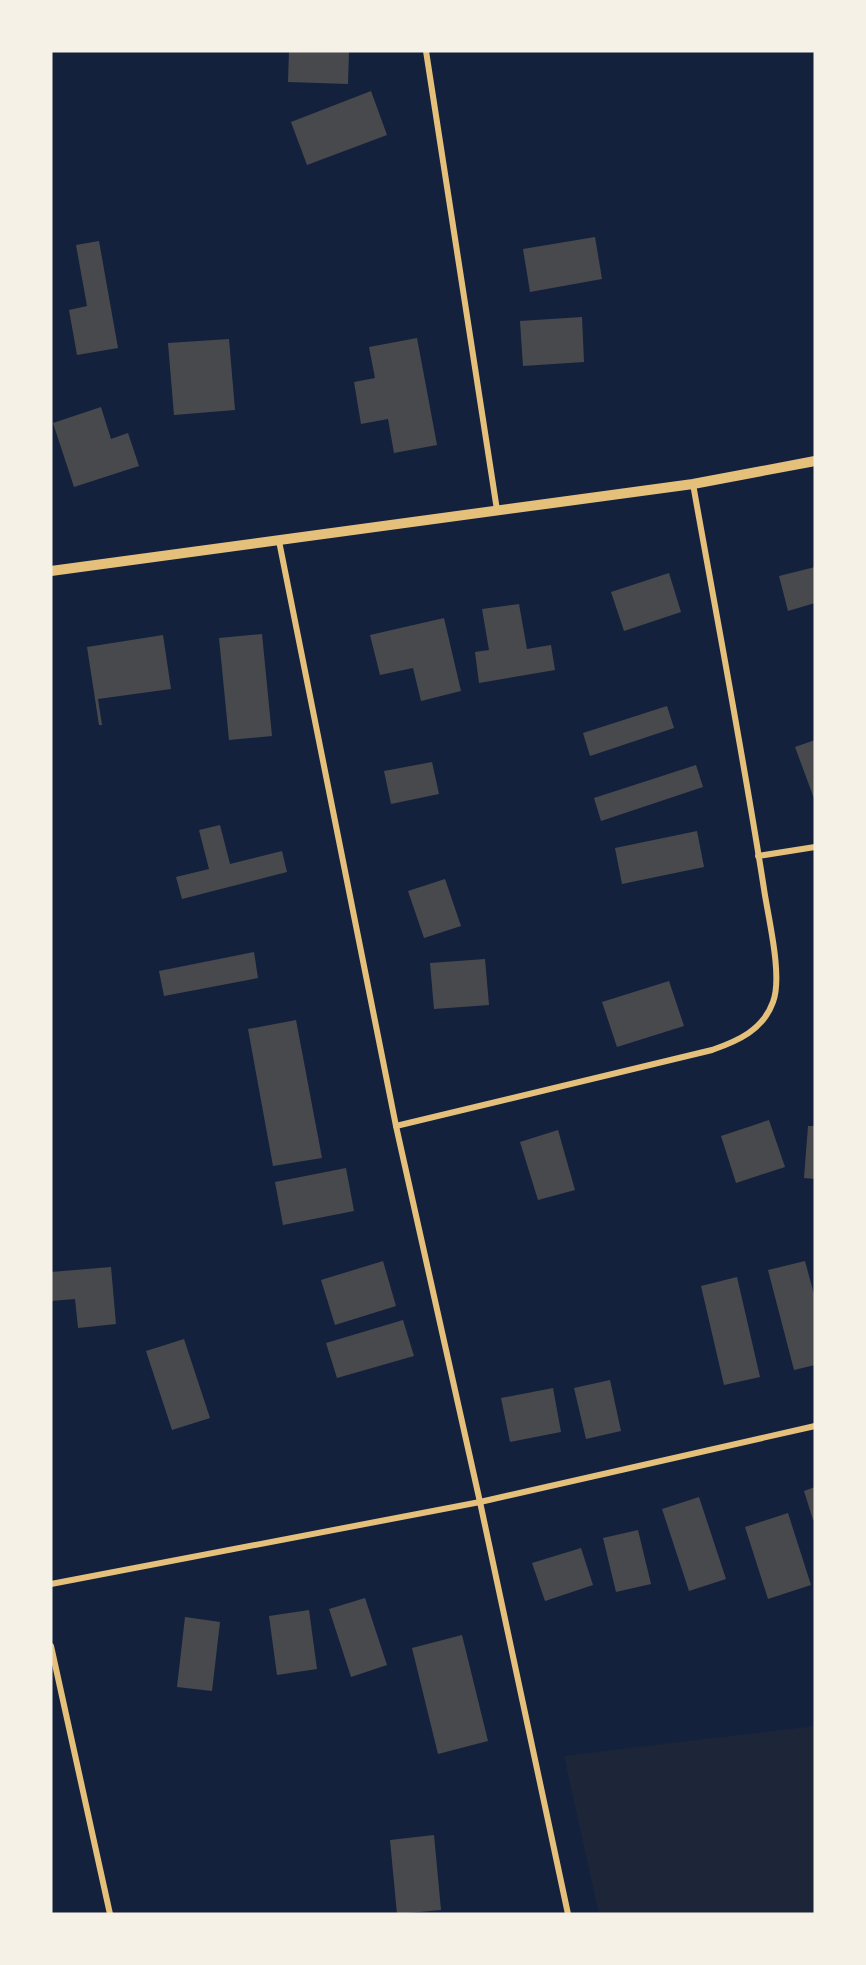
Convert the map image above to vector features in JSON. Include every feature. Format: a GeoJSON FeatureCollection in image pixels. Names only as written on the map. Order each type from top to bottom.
{"type":"FeatureCollection","features":[{"type":"Feature","properties":{"kind":"street"},"geometry":{"type":"LineString","coordinates":[[426,51],[497,510]]}},
{"type":"Feature","properties":{"kind":"street"},"geometry":{"type":"LineString","coordinates":[[51,571],[693,484],[815,460]]}},
{"type":"Feature","properties":{"kind":"street"},"geometry":{"type":"LineString","coordinates":[[396,1126],[712,1050],[740,1041],[765,1019],[774,999],[777,973],[759,856],[693,484]]}},
{"type":"Feature","properties":{"kind":"street"},"geometry":{"type":"LineString","coordinates":[[279,541],[396,1126],[480,1502],[568,1914]]}},
{"type":"Feature","properties":{"kind":"street"},"geometry":{"type":"LineString","coordinates":[[759,856],[815,847]]}},
{"type":"Feature","properties":{"kind":"street"},"geometry":{"type":"LineString","coordinates":[[51,1584],[480,1502],[815,1425]]}},
{"type":"Feature","properties":{"kind":"street"},"geometry":{"type":"LineString","coordinates":[[51,1646],[110,1914]]}},
{"type":"Feature","properties":{"kind":"shaded area"},"geometry":{"type":"Polygon","coordinates":[[[815,1726],[815,1914],[599,1914],[564,1756],[815,1726]]]}},
{"type":"Feature","properties":{"kind":"building"},"geometry":{"type":"Polygon","coordinates":[[[289,51],[349,51],[348,84],[288,82],[289,51]]]}},
{"type":"Feature","properties":{"kind":"building"},"geometry":{"type":"Polygon","coordinates":[[[371,91],[387,135],[307,165],[291,122],[371,91]]]}},
{"type":"Feature","properties":{"kind":"building"},"geometry":{"type":"Polygon","coordinates":[[[595,237],[602,279],[530,292],[523,249],[595,237]]]}},
{"type":"Feature","properties":{"kind":"building"},"geometry":{"type":"Polygon","coordinates":[[[99,241],[118,348],[77,355],[69,310],[87,306],[76,245],[99,241]]]}},
{"type":"Feature","properties":{"kind":"building"},"geometry":{"type":"Polygon","coordinates":[[[582,317],[584,362],[523,366],[520,321],[582,317]]]}},
{"type":"Feature","properties":{"kind":"building"},"geometry":{"type":"Polygon","coordinates":[[[417,338],[437,445],[394,453],[388,419],[361,424],[354,382],[375,378],[369,347],[417,338]]]}},
{"type":"Feature","properties":{"kind":"building"},"geometry":{"type":"Polygon","coordinates":[[[229,339],[235,410],[174,415],[168,343],[229,339]]]}},
{"type":"Feature","properties":{"kind":"building"},"geometry":{"type":"Polygon","coordinates":[[[101,407],[111,439],[128,433],[139,466],[74,487],[53,423],[101,407]]]}},
{"type":"Feature","properties":{"kind":"building"},"geometry":{"type":"Polygon","coordinates":[[[815,567],[815,603],[788,611],[779,576],[815,567]]]}},
{"type":"Feature","properties":{"kind":"building"},"geometry":{"type":"Polygon","coordinates":[[[669,573],[681,612],[624,631],[611,592],[669,573]]]}},
{"type":"Feature","properties":{"kind":"building"},"geometry":{"type":"Polygon","coordinates":[[[519,604],[527,649],[551,645],[555,670],[479,683],[475,652],[489,650],[482,609],[519,604]]]}},
{"type":"Feature","properties":{"kind":"building"},"geometry":{"type":"Polygon","coordinates":[[[444,618],[461,691],[421,701],[413,668],[380,675],[370,635],[444,618]]]}},
{"type":"Feature","properties":{"kind":"building"},"geometry":{"type":"Polygon","coordinates":[[[262,634],[272,736],[229,740],[219,638],[262,634]]]}},
{"type":"Feature","properties":{"kind":"building"},"geometry":{"type":"Polygon","coordinates":[[[163,635],[171,689],[98,699],[102,725],[99,725],[87,647],[163,635]]]}},
{"type":"Feature","properties":{"kind":"building"},"geometry":{"type":"Polygon","coordinates":[[[667,706],[674,728],[590,756],[583,733],[667,706]]]}},
{"type":"Feature","properties":{"kind":"building"},"geometry":{"type":"Polygon","coordinates":[[[815,740],[815,801],[795,747],[815,740]]]}},
{"type":"Feature","properties":{"kind":"building"},"geometry":{"type":"Polygon","coordinates":[[[432,762],[439,794],[391,804],[384,771],[432,762]]]}},
{"type":"Feature","properties":{"kind":"building"},"geometry":{"type":"Polygon","coordinates":[[[696,765],[703,787],[601,821],[594,798],[696,765]]]}},
{"type":"Feature","properties":{"kind":"building"},"geometry":{"type":"Polygon","coordinates":[[[220,825],[230,864],[282,851],[287,872],[182,899],[176,877],[209,869],[199,830],[220,825]]]}},
{"type":"Feature","properties":{"kind":"building"},"geometry":{"type":"Polygon","coordinates":[[[697,831],[704,867],[622,884],[615,848],[697,831]]]}},
{"type":"Feature","properties":{"kind":"building"},"geometry":{"type":"Polygon","coordinates":[[[445,879],[461,926],[424,938],[408,891],[445,879]]]}},
{"type":"Feature","properties":{"kind":"building"},"geometry":{"type":"Polygon","coordinates":[[[254,952],[258,978],[164,996],[159,971],[254,952]]]}},
{"type":"Feature","properties":{"kind":"building"},"geometry":{"type":"Polygon","coordinates":[[[485,959],[489,1005],[434,1009],[430,963],[485,959]]]}},
{"type":"Feature","properties":{"kind":"building"},"geometry":{"type":"Polygon","coordinates":[[[669,981],[684,1026],[617,1047],[602,1002],[669,981]]]}},
{"type":"Feature","properties":{"kind":"building"},"geometry":{"type":"Polygon","coordinates":[[[296,1020],[322,1158],[273,1166],[248,1029],[296,1020]]]}},
{"type":"Feature","properties":{"kind":"building"},"geometry":{"type":"Polygon","coordinates":[[[769,1120],[785,1167],[736,1183],[721,1136],[769,1120]]]}},
{"type":"Feature","properties":{"kind":"building"},"geometry":{"type":"Polygon","coordinates":[[[808,1126],[815,1126],[815,1179],[804,1178],[808,1126]]]}},
{"type":"Feature","properties":{"kind":"building"},"geometry":{"type":"Polygon","coordinates":[[[558,1130],[575,1190],[538,1200],[520,1142],[558,1130]]]}},
{"type":"Feature","properties":{"kind":"building"},"geometry":{"type":"Polygon","coordinates":[[[346,1168],[354,1211],[283,1225],[275,1182],[346,1168]]]}},
{"type":"Feature","properties":{"kind":"building"},"geometry":{"type":"Polygon","coordinates":[[[383,1261],[396,1306],[335,1325],[321,1280],[383,1261]]]}},
{"type":"Feature","properties":{"kind":"building"},"geometry":{"type":"Polygon","coordinates":[[[805,1261],[815,1298],[815,1365],[794,1370],[768,1270],[805,1261]]]}},
{"type":"Feature","properties":{"kind":"building"},"geometry":{"type":"Polygon","coordinates":[[[111,1267],[116,1324],[78,1328],[75,1299],[51,1301],[51,1272],[111,1267]]]}},
{"type":"Feature","properties":{"kind":"building"},"geometry":{"type":"Polygon","coordinates":[[[737,1277],[760,1377],[724,1385],[701,1286],[737,1277]]]}},
{"type":"Feature","properties":{"kind":"building"},"geometry":{"type":"Polygon","coordinates":[[[403,1320],[414,1356],[337,1378],[326,1343],[403,1320]]]}},
{"type":"Feature","properties":{"kind":"building"},"geometry":{"type":"Polygon","coordinates":[[[184,1339],[210,1418],[172,1430],[146,1351],[184,1339]]]}},
{"type":"Feature","properties":{"kind":"building"},"geometry":{"type":"Polygon","coordinates":[[[610,1380],[621,1431],[586,1439],[574,1388],[610,1380]]]}},
{"type":"Feature","properties":{"kind":"building"},"geometry":{"type":"Polygon","coordinates":[[[553,1388],[561,1432],[510,1442],[501,1398],[553,1388]]]}},
{"type":"Feature","properties":{"kind":"building"},"geometry":{"type":"Polygon","coordinates":[[[815,1487],[815,1519],[813,1520],[804,1491],[815,1487]]]}},
{"type":"Feature","properties":{"kind":"building"},"geometry":{"type":"Polygon","coordinates":[[[699,1497],[726,1579],[689,1591],[662,1509],[699,1497]]]}},
{"type":"Feature","properties":{"kind":"building"},"geometry":{"type":"Polygon","coordinates":[[[788,1513],[811,1585],[768,1599],[745,1527],[788,1513]]]}},
{"type":"Feature","properties":{"kind":"building"},"geometry":{"type":"Polygon","coordinates":[[[638,1530],[651,1584],[616,1592],[603,1538],[638,1530]]]}},
{"type":"Feature","properties":{"kind":"building"},"geometry":{"type":"Polygon","coordinates":[[[581,1548],[593,1585],[545,1601],[532,1563],[581,1548]]]}},
{"type":"Feature","properties":{"kind":"building"},"geometry":{"type":"Polygon","coordinates":[[[365,1598],[387,1665],[351,1677],[329,1609],[365,1598]]]}},
{"type":"Feature","properties":{"kind":"building"},"geometry":{"type":"Polygon","coordinates":[[[309,1610],[317,1669],[277,1675],[269,1616],[309,1610]]]}},
{"type":"Feature","properties":{"kind":"building"},"geometry":{"type":"Polygon","coordinates":[[[185,1617],[220,1622],[212,1691],[177,1687],[185,1617]]]}},
{"type":"Feature","properties":{"kind":"building"},"geometry":{"type":"Polygon","coordinates":[[[462,1635],[488,1741],[438,1754],[412,1648],[462,1635]]]}},
{"type":"Feature","properties":{"kind":"building"},"geometry":{"type":"Polygon","coordinates":[[[434,1835],[441,1910],[397,1914],[390,1840],[434,1835]]]}}]}
